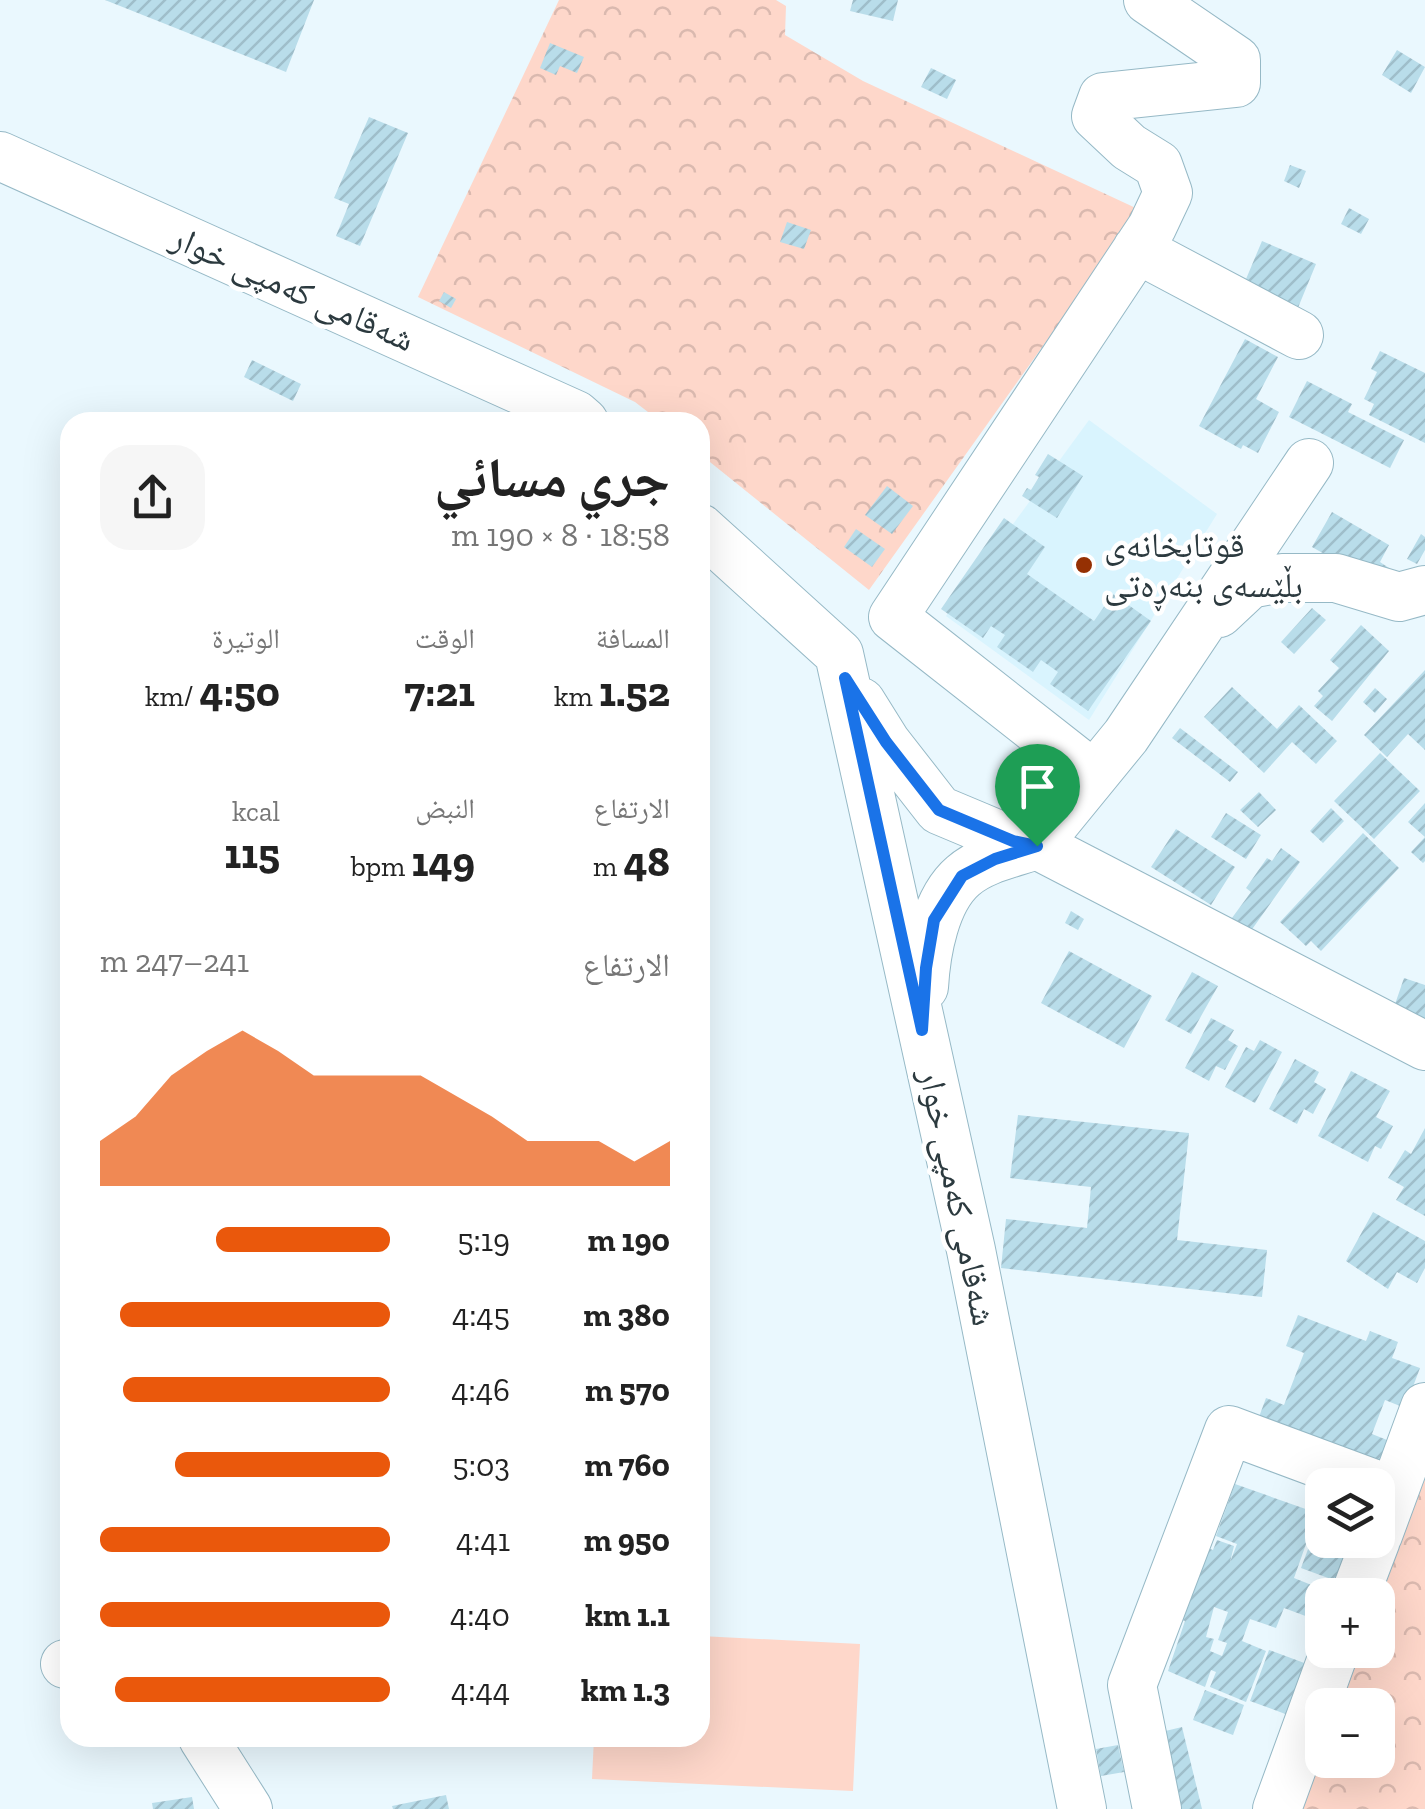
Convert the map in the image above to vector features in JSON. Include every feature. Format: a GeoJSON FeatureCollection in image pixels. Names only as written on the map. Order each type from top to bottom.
{"type":"FeatureCollection","features":[{"type":"Feature","properties":{"kind":"street"},"geometry":{"type":"LineString","coordinates":[[1094,775],[893,617],[1144,238],[1168,193],[1158,165],[1129,148],[1096,116],[1103,97],[1236,83],[1236,60],[1148,0]]}},
{"type":"Feature","properties":{"kind":"street","name":"شەقامی کەمپی خوار"},"geometry":{"type":"LineString","coordinates":[[0,156],[569,412]]}},
{"type":"Feature","properties":{"kind":"street"},"geometry":{"type":"LineString","coordinates":[[1144,238],[1299,335]]}},
{"type":"Feature","properties":{"kind":"street"},"geometry":{"type":"LineString","coordinates":[[922,1030],[934,920],[962,876],[995,859],[1037,846],[1126,736],[1309,463]]}},
{"type":"Feature","properties":{"kind":"street","name":"شەقامی کەمپی خوار"},"geometry":{"type":"LineString","coordinates":[[710,537],[840,654],[971,1250],[1082,1809]]}},
{"type":"Feature","properties":{"kind":"street"},"geometry":{"type":"LineString","coordinates":[[1188,643],[1250,584],[1282,578],[1336,578],[1416,601]]}},
{"type":"Feature","properties":{"kind":"street"},"geometry":{"type":"LineString","coordinates":[[845,678],[886,742],[939,810],[1013,841],[1037,846],[1425,1046]]}},
{"type":"Feature","properties":{"kind":"street"},"geometry":{"type":"LineString","coordinates":[[1395,1474],[1425,1408]]}},
{"type":"Feature","properties":{"kind":"street"},"geometry":{"type":"LineString","coordinates":[[1157,1809],[1132,1685],[1230,1430],[1305,1468]]}},
{"type":"Feature","properties":{"kind":"street"},"geometry":{"type":"LineString","coordinates":[[1277,1809],[1328,1668]]}},
{"type":"Feature","properties":{"kind":"street"},"geometry":{"type":"LineString","coordinates":[[209,1747],[248,1809]]}},
{"type":"Feature","properties":{"kind":"shaded area","name":"قوتابخانەی بڵێسەی بنەڕەتی"},"geometry":{"type":"Polygon","coordinates":[[[1089,420],[1217,514],[1089,720],[946,616],[1089,420]]]}},
{"type":"Feature","properties":{"kind":"green space"},"geometry":{"type":"Polygon","coordinates":[[[559,0],[776,0],[786,6],[785,35],[863,81],[1140,210],[869,590],[710,462],[710,412],[648,412],[635,402],[418,297],[559,0]]]}},
{"type":"Feature","properties":{"kind":"green space"},"geometry":{"type":"Polygon","coordinates":[[[1425,1472],[1425,1809],[1296,1809],[1307,1778],[1395,1778],[1395,1688],[1341,1688],[1349,1668],[1395,1668],[1395,1578],[1384,1578],[1391,1558],[1395,1558],[1395,1549],[1425,1472]]]}},
{"type":"Feature","properties":{"kind":"green space"},"geometry":{"type":"Polygon","coordinates":[[[710,1636],[860,1644],[853,1791],[592,1779],[594,1747],[710,1747],[710,1636]]]}},
{"type":"Feature","properties":{"kind":"building"},"geometry":{"type":"Polygon","coordinates":[[[105,0],[314,0],[286,72],[105,0]]]}},
{"type":"Feature","properties":{"kind":"building"},"geometry":{"type":"Polygon","coordinates":[[[853,0],[898,0],[893,21],[850,11],[853,0]]]}},
{"type":"Feature","properties":{"kind":"building"},"geometry":{"type":"Polygon","coordinates":[[[550,43],[584,57],[577,73],[560,66],[556,75],[540,68],[550,43]]]}},
{"type":"Feature","properties":{"kind":"building"},"geometry":{"type":"Polygon","coordinates":[[[1397,50],[1425,67],[1411,93],[1382,75],[1397,50]]]}},
{"type":"Feature","properties":{"kind":"building"},"geometry":{"type":"Polygon","coordinates":[[[931,68],[956,80],[947,99],[921,87],[931,68]]]}},
{"type":"Feature","properties":{"kind":"building"},"geometry":{"type":"Polygon","coordinates":[[[369,117],[408,133],[360,246],[336,236],[349,204],[334,198],[369,117]]]}},
{"type":"Feature","properties":{"kind":"building"},"geometry":{"type":"Polygon","coordinates":[[[1290,165],[1306,171],[1299,188],[1284,181],[1290,165]]]}},
{"type":"Feature","properties":{"kind":"building"},"geometry":{"type":"Polygon","coordinates":[[[1349,208],[1369,219],[1361,234],[1341,224],[1349,208]]]}},
{"type":"Feature","properties":{"kind":"building"},"geometry":{"type":"Polygon","coordinates":[[[787,222],[811,230],[804,249],[780,242],[787,222]]]}},
{"type":"Feature","properties":{"kind":"building"},"geometry":{"type":"Polygon","coordinates":[[[1262,241],[1316,264],[1295,315],[1241,291],[1262,241]]]}},
{"type":"Feature","properties":{"kind":"building"},"geometry":{"type":"Polygon","coordinates":[[[444,292],[456,299],[451,308],[439,301],[444,292]]]}},
{"type":"Feature","properties":{"kind":"building"},"geometry":{"type":"Polygon","coordinates":[[[1245,339],[1278,357],[1256,399],[1279,412],[1258,453],[1243,445],[1241,449],[1199,426],[1245,339]]]}},
{"type":"Feature","properties":{"kind":"building"},"geometry":{"type":"Polygon","coordinates":[[[1380,351],[1425,373],[1425,443],[1369,415],[1374,404],[1364,399],[1377,372],[1371,369],[1380,351]]]}},
{"type":"Feature","properties":{"kind":"building"},"geometry":{"type":"Polygon","coordinates":[[[252,360],[301,384],[293,401],[244,377],[252,360]]]}},
{"type":"Feature","properties":{"kind":"building"},"geometry":{"type":"Polygon","coordinates":[[[1307,381],[1352,404],[1348,412],[1404,440],[1390,468],[1289,417],[1307,381]]]}},
{"type":"Feature","properties":{"kind":"building"},"geometry":{"type":"Polygon","coordinates":[[[1048,454],[1083,476],[1057,518],[1022,496],[1027,488],[1031,490],[1048,454]]]}},
{"type":"Feature","properties":{"kind":"building"},"geometry":{"type":"Polygon","coordinates":[[[887,486],[913,506],[892,534],[865,515],[887,486]]]}},
{"type":"Feature","properties":{"kind":"building"},"geometry":{"type":"Polygon","coordinates":[[[1332,512],[1389,545],[1380,562],[1389,568],[1379,585],[1312,547],[1332,512]]]}},
{"type":"Feature","properties":{"kind":"building"},"geometry":{"type":"Polygon","coordinates":[[[1004,518],[1045,547],[1027,574],[1094,621],[1113,594],[1151,621],[1088,711],[1050,684],[1058,672],[1041,660],[1033,672],[997,647],[1005,635],[991,626],[983,638],[941,609],[1004,518]]]}},
{"type":"Feature","properties":{"kind":"building"},"geometry":{"type":"Polygon","coordinates":[[[856,529],[885,549],[872,567],[844,547],[856,529]]]}},
{"type":"Feature","properties":{"kind":"building"},"geometry":{"type":"Polygon","coordinates":[[[1421,534],[1425,537],[1425,550],[1417,564],[1407,559],[1421,534]]]}},
{"type":"Feature","properties":{"kind":"building"},"geometry":{"type":"Polygon","coordinates":[[[1312,608],[1326,620],[1294,654],[1281,642],[1312,608]]]}},
{"type":"Feature","properties":{"kind":"building"},"geometry":{"type":"Polygon","coordinates":[[[1361,625],[1389,651],[1332,721],[1314,706],[1323,696],[1318,691],[1339,668],[1330,660],[1361,625]]]}},
{"type":"Feature","properties":{"kind":"building"},"geometry":{"type":"Polygon","coordinates":[[[1425,670],[1425,750],[1408,734],[1387,757],[1364,735],[1425,670]]]}},
{"type":"Feature","properties":{"kind":"building"},"geometry":{"type":"Polygon","coordinates":[[[1232,687],[1277,729],[1299,705],[1337,741],[1316,764],[1292,742],[1264,773],[1204,717],[1232,687]]]}},
{"type":"Feature","properties":{"kind":"building"},"geometry":{"type":"Polygon","coordinates":[[[1375,688],[1387,699],[1375,713],[1363,702],[1375,688]]]}},
{"type":"Feature","properties":{"kind":"building"},"geometry":{"type":"Polygon","coordinates":[[[1180,728],[1238,772],[1230,782],[1172,738],[1180,728]]]}},
{"type":"Feature","properties":{"kind":"building"},"geometry":{"type":"Polygon","coordinates":[[[1380,753],[1420,791],[1374,839],[1334,801],[1380,753]]]}},
{"type":"Feature","properties":{"kind":"building"},"geometry":{"type":"Polygon","coordinates":[[[1259,792],[1276,810],[1258,827],[1240,810],[1259,792]]]}},
{"type":"Feature","properties":{"kind":"building"},"geometry":{"type":"Polygon","coordinates":[[[1425,803],[1425,837],[1408,822],[1425,803]]]}},
{"type":"Feature","properties":{"kind":"building"},"geometry":{"type":"Polygon","coordinates":[[[1331,808],[1344,821],[1323,843],[1310,831],[1331,808]]]}},
{"type":"Feature","properties":{"kind":"building"},"geometry":{"type":"Polygon","coordinates":[[[1226,813],[1261,835],[1246,859],[1211,837],[1226,813]]]}},
{"type":"Feature","properties":{"kind":"building"},"geometry":{"type":"Polygon","coordinates":[[[1176,829],[1235,867],[1211,905],[1151,867],[1176,829]]]}},
{"type":"Feature","properties":{"kind":"building"},"geometry":{"type":"Polygon","coordinates":[[[1363,833],[1399,868],[1321,951],[1311,941],[1306,946],[1280,922],[1363,833]]]}},
{"type":"Feature","properties":{"kind":"building"},"geometry":{"type":"Polygon","coordinates":[[[1425,837],[1425,861],[1423,863],[1411,852],[1425,837]]]}},
{"type":"Feature","properties":{"kind":"building"},"geometry":{"type":"Polygon","coordinates":[[[1281,848],[1300,862],[1248,935],[1229,922],[1251,892],[1246,888],[1267,858],[1272,861],[1281,848]]]}},
{"type":"Feature","properties":{"kind":"building"},"geometry":{"type":"Polygon","coordinates":[[[1071,911],[1084,919],[1078,930],[1065,923],[1071,911]]]}},
{"type":"Feature","properties":{"kind":"building"},"geometry":{"type":"Polygon","coordinates":[[[1069,951],[1152,996],[1124,1048],[1041,1003],[1069,951]]]}},
{"type":"Feature","properties":{"kind":"building"},"geometry":{"type":"Polygon","coordinates":[[[1192,972],[1218,986],[1191,1034],[1165,1020],[1192,972]]]}},
{"type":"Feature","properties":{"kind":"building"},"geometry":{"type":"Polygon","coordinates":[[[1404,978],[1425,985],[1425,1024],[1392,1013],[1404,978]]]}},
{"type":"Feature","properties":{"kind":"building"},"geometry":{"type":"Polygon","coordinates":[[[1211,1018],[1234,1030],[1228,1040],[1238,1046],[1225,1070],[1216,1066],[1209,1081],[1185,1068],[1211,1018]]]}},
{"type":"Feature","properties":{"kind":"building"},"geometry":{"type":"Polygon","coordinates":[[[1260,1040],[1282,1052],[1255,1103],[1225,1087],[1246,1047],[1254,1051],[1260,1040]]]}},
{"type":"Feature","properties":{"kind":"building"},"geometry":{"type":"Polygon","coordinates":[[[1295,1059],[1319,1072],[1314,1082],[1326,1089],[1313,1114],[1304,1109],[1297,1124],[1269,1109],[1295,1059]]]}},
{"type":"Feature","properties":{"kind":"building"},"geometry":{"type":"Polygon","coordinates":[[[1351,1071],[1390,1091],[1376,1117],[1393,1126],[1381,1149],[1375,1146],[1368,1162],[1318,1136],[1351,1071]]]}},
{"type":"Feature","properties":{"kind":"building"},"geometry":{"type":"Polygon","coordinates":[[[1018,1115],[1189,1133],[1177,1240],[1267,1250],[1262,1297],[1001,1268],[1006,1219],[1087,1228],[1091,1187],[1010,1178],[1018,1115]]]}},
{"type":"Feature","properties":{"kind":"building"},"geometry":{"type":"Polygon","coordinates":[[[1425,1128],[1425,1216],[1396,1200],[1404,1187],[1388,1178],[1405,1150],[1411,1154],[1425,1128]]]}},
{"type":"Feature","properties":{"kind":"building"},"geometry":{"type":"Polygon","coordinates":[[[1373,1212],[1425,1241],[1425,1268],[1417,1283],[1397,1272],[1388,1289],[1346,1261],[1373,1212]]]}},
{"type":"Feature","properties":{"kind":"building"},"geometry":{"type":"Polygon","coordinates":[[[1298,1315],[1366,1341],[1370,1331],[1398,1342],[1392,1358],[1420,1368],[1405,1408],[1385,1400],[1372,1434],[1392,1442],[1383,1465],[1259,1417],[1266,1398],[1284,1405],[1304,1353],[1286,1346],[1298,1315]]]}},
{"type":"Feature","properties":{"kind":"building"},"geometry":{"type":"Polygon","coordinates":[[[1235,1484],[1305,1509],[1305,1547],[1294,1578],[1305,1582],[1305,1616],[1284,1608],[1276,1628],[1250,1619],[1242,1641],[1266,1651],[1246,1702],[1210,1687],[1216,1672],[1211,1670],[1205,1687],[1168,1671],[1185,1621],[1172,1616],[1202,1546],[1213,1550],[1217,1540],[1234,1546],[1230,1562],[1237,1544],[1216,1536],[1235,1484]],[[1214,1607],[1206,1637],[1214,1639],[1210,1651],[1222,1656],[1227,1643],[1218,1640],[1228,1612],[1214,1607]]]}},
{"type":"Feature","properties":{"kind":"building"},"geometry":{"type":"Polygon","coordinates":[[[1305,1557],[1348,1558],[1340,1578],[1328,1578],[1301,1568],[1305,1557]]]}},
{"type":"Feature","properties":{"kind":"building"},"geometry":{"type":"Polygon","coordinates":[[[1269,1650],[1305,1663],[1288,1715],[1250,1701],[1269,1650]]]}},
{"type":"Feature","properties":{"kind":"building"},"geometry":{"type":"Polygon","coordinates":[[[1205,1690],[1244,1705],[1233,1735],[1193,1720],[1205,1690]]]}},
{"type":"Feature","properties":{"kind":"building"},"geometry":{"type":"Polygon","coordinates":[[[1182,1727],[1202,1809],[1172,1809],[1157,1733],[1182,1727]]]}},
{"type":"Feature","properties":{"kind":"building"},"geometry":{"type":"Polygon","coordinates":[[[1118,1745],[1124,1772],[1101,1776],[1096,1749],[1118,1745]]]}},
{"type":"Feature","properties":{"kind":"building"},"geometry":{"type":"Polygon","coordinates":[[[446,1795],[449,1809],[392,1806],[446,1795]]]}},
{"type":"Feature","properties":{"kind":"building"},"geometry":{"type":"Polygon","coordinates":[[[192,1797],[194,1809],[153,1809],[152,1803],[192,1797]]]}},
{"type":"Feature","properties":{"kind":"place","name":"قوتابخانەی بڵێسەی بنەڕەتی"},"geometry":{"type":"Point","coordinates":[1084,565]}},
{"type":"Feature","properties":{"kind":"route"},"geometry":{"type":"LineString","coordinates":[[845,678],[886,742],[939,810],[1013,841],[1037,846],[995,859],[962,876],[934,920],[922,1030],[845,678]]}}]}
